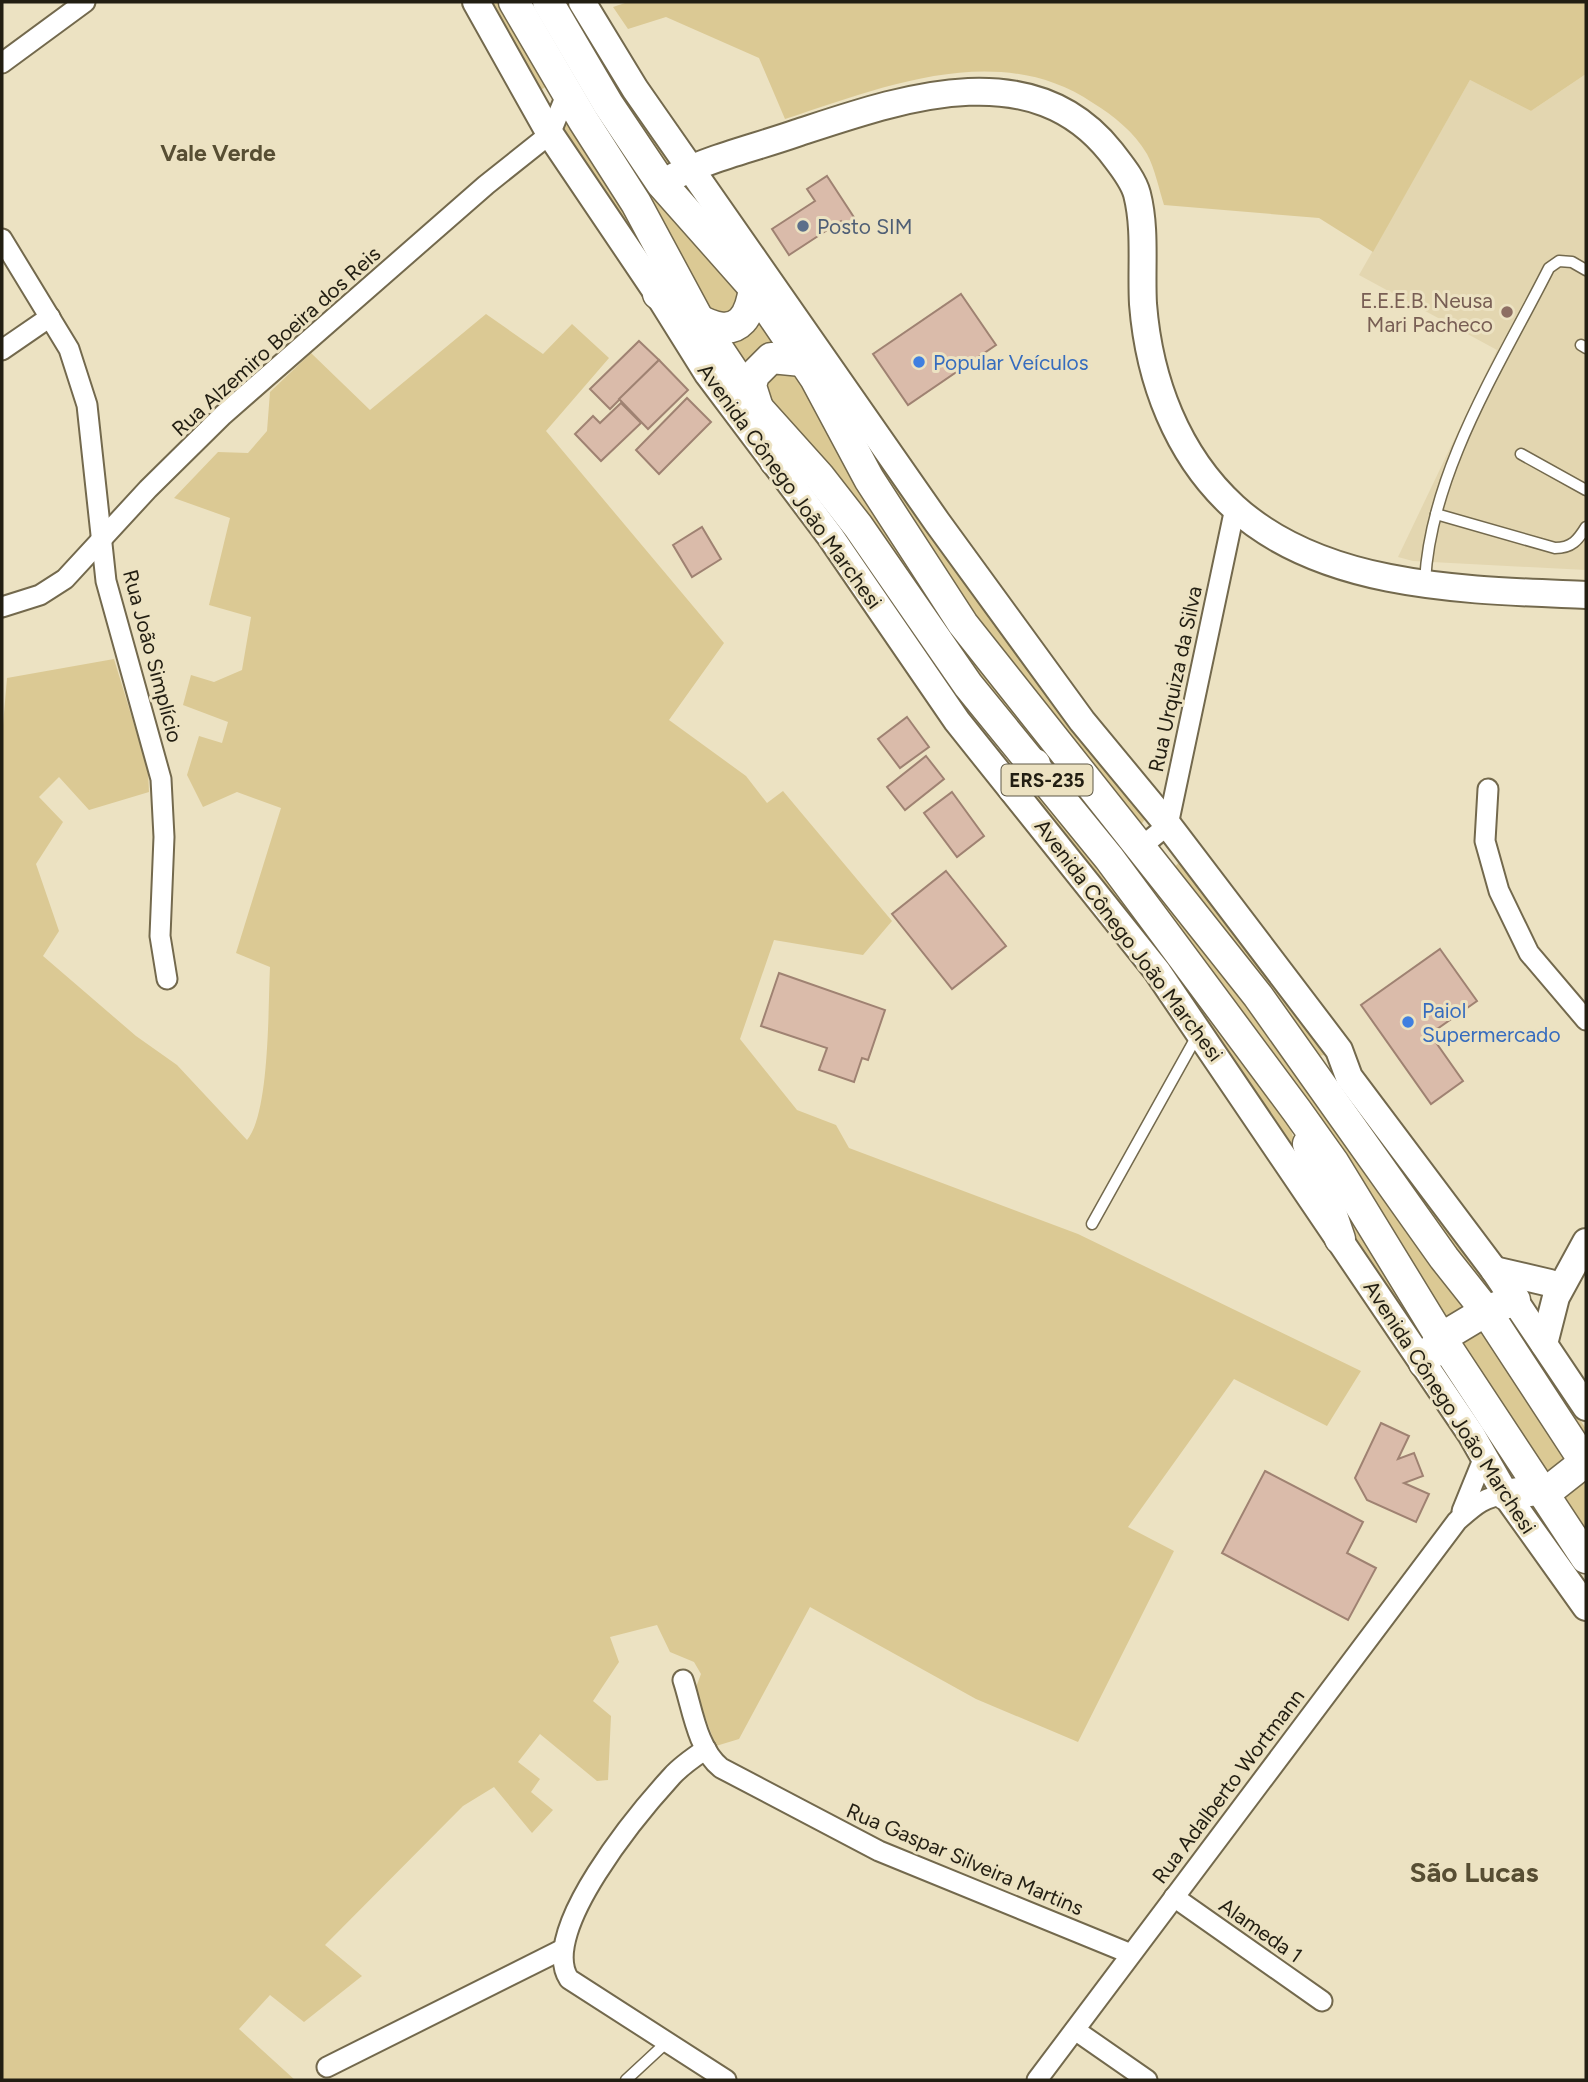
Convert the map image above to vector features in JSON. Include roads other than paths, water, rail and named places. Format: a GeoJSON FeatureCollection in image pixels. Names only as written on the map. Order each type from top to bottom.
{"type":"FeatureCollection","features":[{"type":"Feature","properties":{"kind":"main road","name":"Avenida Cônego João Marchesi"},"geometry":{"type":"LineString","coordinates":[[514,2],[636,203],[699,320],[757,407],[819,476],[968,685],[1035,764],[1297,1111],[1334,1163],[1441,1338],[1586,1558]]}},
{"type":"Feature","properties":{"kind":"main road","name":"ERS-235"},"geometry":{"type":"LineString","coordinates":[[548,2],[661,183],[754,288],[815,377],[869,478],[963,624],[1258,996],[1338,1086],[1444,1258],[1486,1311],[1586,1462]]}},
{"type":"Feature","properties":{"kind":"main road"},"geometry":{"type":"LineString","coordinates":[[658,294],[713,327],[735,327],[744,320],[751,308],[754,288]]}},
{"type":"Feature","properties":{"kind":"main road"},"geometry":{"type":"LineString","coordinates":[[775,461],[751,386],[762,364],[771,358],[781,356],[802,361]]}},
{"type":"Feature","properties":{"kind":"main road"},"geometry":{"type":"LineString","coordinates":[[1013,788],[1035,764]]}},
{"type":"Feature","properties":{"kind":"main road"},"geometry":{"type":"LineString","coordinates":[[1297,1111],[1340,1239]]}},
{"type":"Feature","properties":{"kind":"main road"},"geometry":{"type":"LineString","coordinates":[[1424,1363],[1441,1338],[1486,1311],[1514,1300]]}},
{"type":"Feature","properties":{"kind":"main road"},"geometry":{"type":"LineString","coordinates":[[1506,1495],[1553,1487],[1586,1462]]}},
{"type":"Feature","properties":{"kind":"street"},"geometry":{"type":"LineString","coordinates":[[2,63],[85,2]]}},
{"type":"Feature","properties":{"kind":"street","name":"Avenida Cônego João Marchesi"},"geometry":{"type":"LineString","coordinates":[[476,2],[550,134],[658,294],[708,374],[775,461],[957,721],[1157,971],[1200,1031],[1424,1363],[1506,1495],[1586,1607]]}},
{"type":"Feature","properties":{"kind":"street"},"geometry":{"type":"LineString","coordinates":[[582,2],[635,89],[937,522],[1082,721],[1168,825],[1339,1050],[1338,1086],[1494,1270],[1586,1407]]}},
{"type":"Feature","properties":{"kind":"street"},"geometry":{"type":"LineString","coordinates":[[661,183],[691,169],[885,104],[945,92],[1003,92],[1044,102],[1078,119],[1104,144],[1137,191],[1148,341],[1153,373],[1165,406],[1197,464],[1235,508],[1283,540],[1346,567],[1424,584],[1472,590],[1586,595]]}},
{"type":"Feature","properties":{"kind":"street","name":"Rua Alzemiro Boeira dos Reis"},"geometry":{"type":"LineString","coordinates":[[2,607],[40,595],[65,579],[148,489],[223,415],[486,185],[550,134],[567,93]]}},
{"type":"Feature","properties":{"kind":"street","name":"Rua João Simplício"},"geometry":{"type":"LineString","coordinates":[[2,239],[69,349],[87,405],[104,538],[106,581],[161,779],[164,837],[160,936],[167,979]]}},
{"type":"Feature","properties":{"kind":"street"},"geometry":{"type":"LineString","coordinates":[[2,350],[50,317]]}},
{"type":"Feature","properties":{"kind":"street","name":"Rua Urquiza da Silva"},"geometry":{"type":"LineString","coordinates":[[1168,825],[1235,508]]}},
{"type":"Feature","properties":{"kind":"street"},"geometry":{"type":"LineString","coordinates":[[1488,789],[1485,841],[1499,891],[1529,953],[1586,1020]]}},
{"type":"Feature","properties":{"kind":"street"},"geometry":{"type":"LineString","coordinates":[[1141,847],[1168,825]]}},
{"type":"Feature","properties":{"kind":"street"},"geometry":{"type":"LineString","coordinates":[[1544,1344],[1552,1310],[1571,1266],[1586,1242]]}},
{"type":"Feature","properties":{"kind":"street"},"geometry":{"type":"LineString","coordinates":[[1514,1300],[1534,1295],[1571,1266]]}},
{"type":"Feature","properties":{"kind":"street"},"geometry":{"type":"LineString","coordinates":[[1494,1270],[1550,1283]]}},
{"type":"Feature","properties":{"kind":"street","name":"Rua Adalberto Wortmann"},"geometry":{"type":"LineString","coordinates":[[1458,1521],[1484,1457]]}},
{"type":"Feature","properties":{"kind":"street","name":"Rua Adalberto Wortmann"},"geometry":{"type":"LineString","coordinates":[[1037,2080],[1458,1521],[1479,1501],[1490,1496],[1506,1495]]}},
{"type":"Feature","properties":{"kind":"street","name":"Rua Gaspar Silveira Martins"},"geometry":{"type":"LineString","coordinates":[[683,1679],[705,1749],[721,1768],[879,1851],[1131,1954]]}},
{"type":"Feature","properties":{"kind":"street"},"geometry":{"type":"LineString","coordinates":[[705,1749],[674,1774],[604,1859],[588,1888],[564,1949],[562,1967],[569,1979],[726,2080]]}},
{"type":"Feature","properties":{"kind":"street","name":"Alameda 1"},"geometry":{"type":"LineString","coordinates":[[1174,1896],[1322,2001]]}},
{"type":"Feature","properties":{"kind":"street"},"geometry":{"type":"LineString","coordinates":[[327,2067],[564,1949]]}},
{"type":"Feature","properties":{"kind":"street"},"geometry":{"type":"LineString","coordinates":[[1075,2030],[1147,2080]]}},
{"type":"Feature","properties":{"kind":"lane"},"geometry":{"type":"LineString","coordinates":[[1424,584],[1426,548],[1456,454],[1549,268],[1559,261],[1572,262],[1586,270]]}},
{"type":"Feature","properties":{"kind":"lane"},"geometry":{"type":"LineString","coordinates":[[1521,454],[1586,491]]}},
{"type":"Feature","properties":{"kind":"lane"},"geometry":{"type":"LineString","coordinates":[[1436,514],[1555,548],[1565,548],[1576,542],[1586,527]]}},
{"type":"Feature","properties":{"kind":"lane"},"geometry":{"type":"LineString","coordinates":[[1093,1224],[1200,1031]]}},
{"type":"Feature","properties":{"kind":"lane"},"geometry":{"type":"LineString","coordinates":[[626,2080],[667,2042]]}},
{"type":"Feature","properties":{"kind":"place","name":"Posto SIM"},"geometry":{"type":"Point","coordinates":[803,226]}},
{"type":"Feature","properties":{"kind":"place","name":"E.E.E.B. Neusa Mari Pacheco"},"geometry":{"type":"Point","coordinates":[1507,312]}},
{"type":"Feature","properties":{"kind":"place","name":"Popular Veículos"},"geometry":{"type":"Point","coordinates":[919,362]}},
{"type":"Feature","properties":{"kind":"place","name":"Paiol Supermercado"},"geometry":{"type":"Point","coordinates":[1408,1022]}},
{"type":"Feature","properties":{"kind":"district","name":"Vale Verde"},"geometry":{"type":"Point","coordinates":[218,153]}},
{"type":"Feature","properties":{"kind":"district","name":"São Lucas"},"geometry":{"type":"Point","coordinates":[1474,1872]}}]}
